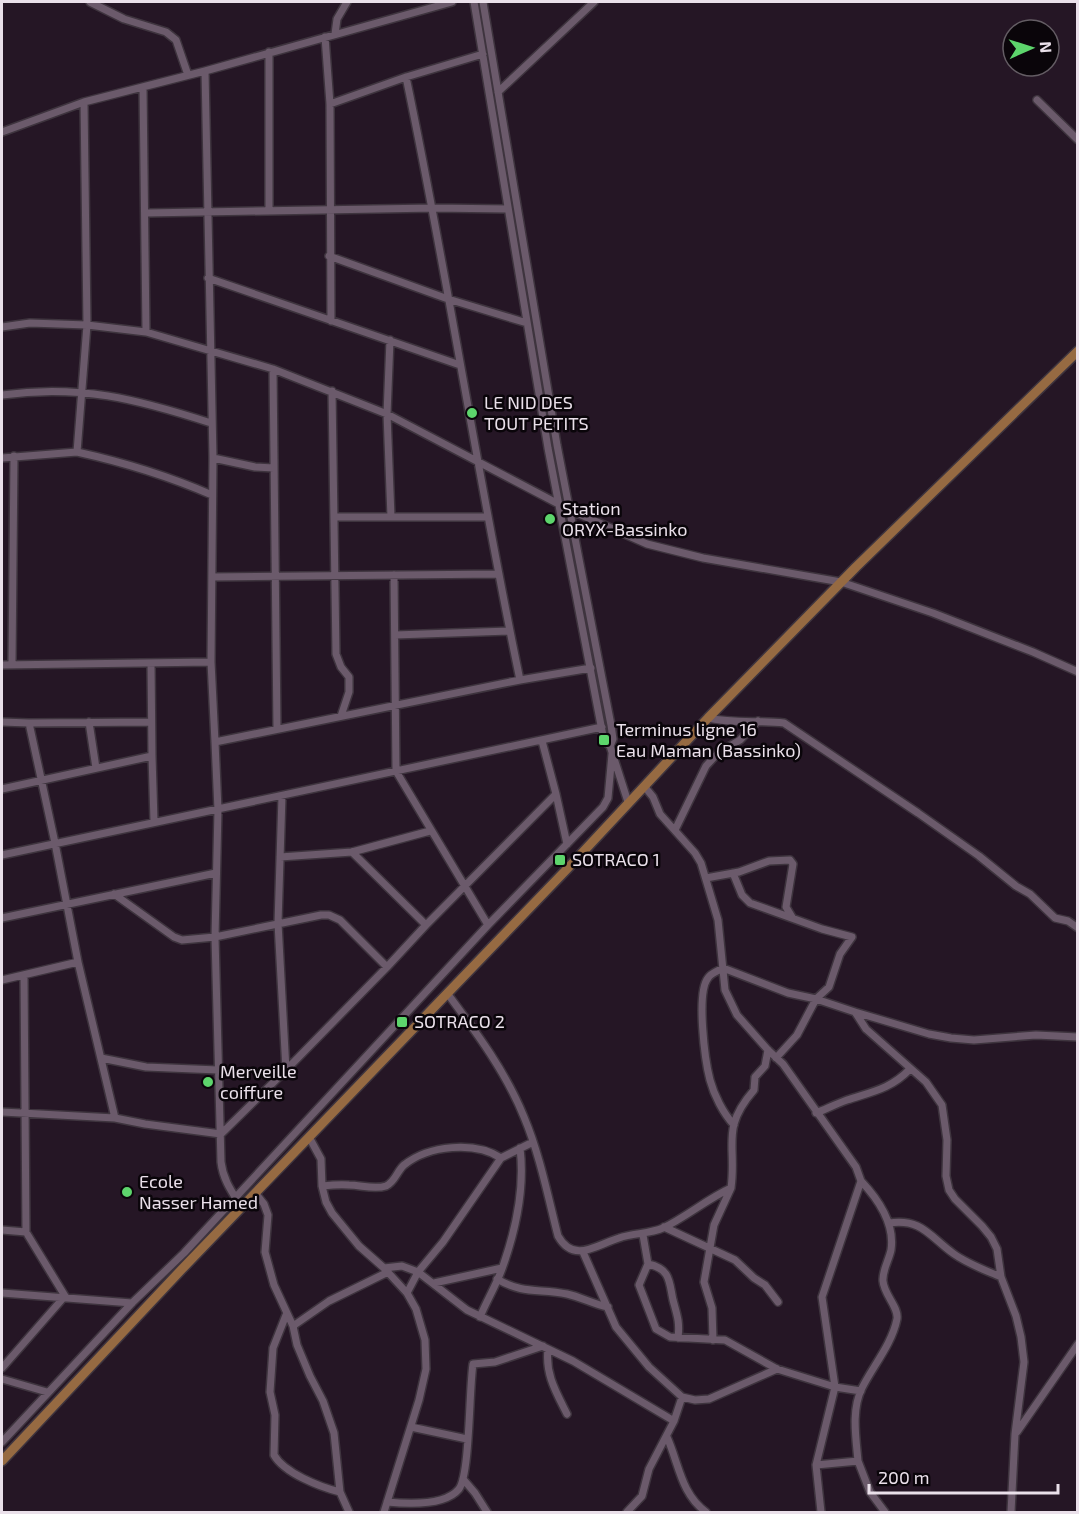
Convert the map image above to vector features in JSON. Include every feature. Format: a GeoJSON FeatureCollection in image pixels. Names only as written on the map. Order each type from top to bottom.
{"type":"FeatureCollection","features":[{"type":"Feature","properties":{"kind":"main road"},"geometry":{"type":"LineString","coordinates":[[2,1461],[568,868],[708,718],[841,582],[1077,351]]}},
{"type":"Feature","properties":{"kind":"street"},"geometry":{"type":"LineString","coordinates":[[90,2],[124,19],[166,32],[176,40],[188,75]]}},
{"type":"Feature","properties":{"kind":"street"},"geometry":{"type":"LineString","coordinates":[[335,34],[337,19],[347,2]]}},
{"type":"Feature","properties":{"kind":"street"},"geometry":{"type":"LineString","coordinates":[[2,132],[84,102],[205,71],[452,2]]}},
{"type":"Feature","properties":{"kind":"street"},"geometry":{"type":"LineString","coordinates":[[474,2],[548,448],[604,741],[611,750],[628,802]]}},
{"type":"Feature","properties":{"kind":"street"},"geometry":{"type":"LineString","coordinates":[[2,1442],[132,1303],[236,1198],[488,925],[607,802],[613,739],[555,435],[483,2]]}},
{"type":"Feature","properties":{"kind":"street"},"geometry":{"type":"LineString","coordinates":[[491,99],[594,2]]}},
{"type":"Feature","properties":{"kind":"street"},"geometry":{"type":"LineString","coordinates":[[325,37],[330,104],[331,321]]}},
{"type":"Feature","properties":{"kind":"street"},"geometry":{"type":"LineString","coordinates":[[269,52],[269,210]]}},
{"type":"Feature","properties":{"kind":"street"},"geometry":{"type":"LineString","coordinates":[[330,104],[406,77],[483,54]]}},
{"type":"Feature","properties":{"kind":"street"},"geometry":{"type":"LineString","coordinates":[[205,71],[213,458],[211,662],[218,810],[215,937],[218,1070],[223,1175],[242,1208]]}},
{"type":"Feature","properties":{"kind":"street"},"geometry":{"type":"LineString","coordinates":[[406,77],[434,208],[448,299],[498,574],[520,680]]}},
{"type":"Feature","properties":{"kind":"street"},"geometry":{"type":"LineString","coordinates":[[143,87],[146,332]]}},
{"type":"Feature","properties":{"kind":"street"},"geometry":{"type":"LineString","coordinates":[[1037,100],[1077,140]]}},
{"type":"Feature","properties":{"kind":"street"},"geometry":{"type":"LineString","coordinates":[[77,452],[87,325],[84,102]]}},
{"type":"Feature","properties":{"kind":"street"},"geometry":{"type":"LineString","coordinates":[[146,213],[330,209],[508,209]]}},
{"type":"Feature","properties":{"kind":"street"},"geometry":{"type":"LineString","coordinates":[[329,256],[448,299],[528,323]]}},
{"type":"Feature","properties":{"kind":"street"},"geometry":{"type":"LineString","coordinates":[[208,278],[460,365]]}},
{"type":"Feature","properties":{"kind":"street"},"geometry":{"type":"LineString","coordinates":[[2,327],[30,323],[87,325],[146,332],[273,369],[387,414],[560,505],[647,544],[725,562],[841,582],[933,613],[1033,652],[1077,672]]}},
{"type":"Feature","properties":{"kind":"street"},"geometry":{"type":"LineString","coordinates":[[390,340],[387,414],[391,517]]}},
{"type":"Feature","properties":{"kind":"street"},"geometry":{"type":"LineString","coordinates":[[273,369],[277,729]]}},
{"type":"Feature","properties":{"kind":"street"},"geometry":{"type":"LineString","coordinates":[[2,395],[36,390],[81,391],[167,409],[211,423]]}},
{"type":"Feature","properties":{"kind":"street"},"geometry":{"type":"LineString","coordinates":[[332,392],[336,654],[341,667],[350,677],[340,716]]}},
{"type":"Feature","properties":{"kind":"street"},"geometry":{"type":"LineString","coordinates":[[2,458],[77,452],[126,462],[212,495]]}},
{"type":"Feature","properties":{"kind":"street"},"geometry":{"type":"LineString","coordinates":[[12,664],[14,456]]}},
{"type":"Feature","properties":{"kind":"street"},"geometry":{"type":"LineString","coordinates":[[213,458],[255,467],[274,468]]}},
{"type":"Feature","properties":{"kind":"street"},"geometry":{"type":"LineString","coordinates":[[334,517],[488,517]]}},
{"type":"Feature","properties":{"kind":"street"},"geometry":{"type":"LineString","coordinates":[[212,577],[498,574]]}},
{"type":"Feature","properties":{"kind":"street"},"geometry":{"type":"LineString","coordinates":[[394,575],[396,771],[488,925]]}},
{"type":"Feature","properties":{"kind":"street"},"geometry":{"type":"LineString","coordinates":[[396,635],[509,631]]}},
{"type":"Feature","properties":{"kind":"street"},"geometry":{"type":"LineString","coordinates":[[2,665],[211,662]]}},
{"type":"Feature","properties":{"kind":"street"},"geometry":{"type":"LineString","coordinates":[[151,663],[154,821]]}},
{"type":"Feature","properties":{"kind":"street"},"geometry":{"type":"LineString","coordinates":[[215,742],[520,680],[591,668]]}},
{"type":"Feature","properties":{"kind":"street"},"geometry":{"type":"LineString","coordinates":[[708,718],[726,722],[784,723],[979,856],[1046,907],[1055,918],[1068,921],[1077,928]]}},
{"type":"Feature","properties":{"kind":"street"},"geometry":{"type":"LineString","coordinates":[[675,830],[706,766],[718,753],[740,741],[758,721]]}},
{"type":"Feature","properties":{"kind":"street"},"geometry":{"type":"LineString","coordinates":[[2,722],[152,722]]}},
{"type":"Feature","properties":{"kind":"street"},"geometry":{"type":"LineString","coordinates":[[89,722],[96,768]]}},
{"type":"Feature","properties":{"kind":"street"},"geometry":{"type":"LineString","coordinates":[[28,723],[55,843],[78,962],[115,1118]]}},
{"type":"Feature","properties":{"kind":"street"},"geometry":{"type":"LineString","coordinates":[[2,855],[602,727]]}},
{"type":"Feature","properties":{"kind":"street"},"geometry":{"type":"LineString","coordinates":[[542,741],[567,844]]}},
{"type":"Feature","properties":{"kind":"street"},"geometry":{"type":"LineString","coordinates":[[2,789],[152,756]]}},
{"type":"Feature","properties":{"kind":"street"},"geometry":{"type":"LineString","coordinates":[[644,786],[653,797],[660,814],[695,853],[706,878],[718,920],[725,990],[737,1015],[800,1086],[816,1113],[856,1167],[861,1181],[873,1194],[889,1223],[892,1235],[891,1250],[882,1279],[885,1291],[897,1312],[897,1318],[893,1333],[861,1391],[855,1431],[858,1461],[870,1492],[885,1512]]}},
{"type":"Feature","properties":{"kind":"street"},"geometry":{"type":"LineString","coordinates":[[2,1112],[115,1118],[221,1134],[244,1114],[556,794]]}},
{"type":"Feature","properties":{"kind":"street"},"geometry":{"type":"LineString","coordinates":[[282,796],[278,923],[286,1070]]}},
{"type":"Feature","properties":{"kind":"street"},"geometry":{"type":"LineString","coordinates":[[280,857],[352,852],[430,831]]}},
{"type":"Feature","properties":{"kind":"street"},"geometry":{"type":"LineString","coordinates":[[352,852],[426,925]]}},
{"type":"Feature","properties":{"kind":"street"},"geometry":{"type":"LineString","coordinates":[[706,878],[733,873],[769,861],[791,860],[793,864],[786,907],[792,917]]}},
{"type":"Feature","properties":{"kind":"street"},"geometry":{"type":"LineString","coordinates":[[2,918],[216,873]]}},
{"type":"Feature","properties":{"kind":"street"},"geometry":{"type":"LineString","coordinates":[[733,873],[747,901],[822,929],[852,937],[840,954],[829,987],[816,999],[797,1035],[776,1058]]}},
{"type":"Feature","properties":{"kind":"street"},"geometry":{"type":"LineString","coordinates":[[114,894],[177,939],[215,937],[321,915],[335,917],[387,967]]}},
{"type":"Feature","properties":{"kind":"street"},"geometry":{"type":"LineString","coordinates":[[2,980],[78,962]]}},
{"type":"Feature","properties":{"kind":"street"},"geometry":{"type":"LineString","coordinates":[[734,1125],[710,1081],[702,1018],[705,984],[712,974],[723,968],[788,993],[816,999],[929,1034],[974,1040],[1036,1035],[1077,1037]]}},
{"type":"Feature","properties":{"kind":"street"},"geometry":{"type":"LineString","coordinates":[[24,975],[26,1232],[65,1296]]}},
{"type":"Feature","properties":{"kind":"street"},"geometry":{"type":"LineString","coordinates":[[447,993],[480,1037],[524,1116],[534,1142],[558,1236],[568,1247],[583,1252],[623,1236],[643,1234],[664,1227],[731,1188]]}},
{"type":"Feature","properties":{"kind":"street"},"geometry":{"type":"LineString","coordinates":[[855,1012],[866,1029],[935,1092],[942,1105],[946,1131],[946,1176],[949,1190],[991,1237],[997,1249],[1001,1276],[1022,1337],[1024,1362],[1015,1434],[1011,1512]]}},
{"type":"Feature","properties":{"kind":"street"},"geometry":{"type":"LineString","coordinates":[[713,1340],[712,1308],[704,1282],[714,1225],[731,1188],[734,1167],[731,1144],[734,1125],[747,1098],[754,1090],[755,1077],[765,1066],[768,1050]]}},
{"type":"Feature","properties":{"kind":"street"},"geometry":{"type":"LineString","coordinates":[[101,1058],[146,1067],[218,1070]]}},
{"type":"Feature","properties":{"kind":"street"},"geometry":{"type":"LineString","coordinates":[[816,1113],[893,1083],[910,1069]]}},
{"type":"Feature","properties":{"kind":"street"},"geometry":{"type":"LineString","coordinates":[[309,1137],[321,1160],[322,1186],[326,1202],[344,1230],[407,1293],[422,1324],[427,1358],[419,1400],[384,1512]]}},
{"type":"Feature","properties":{"kind":"street"},"geometry":{"type":"LineString","coordinates":[[407,1293],[418,1272],[443,1242],[501,1158],[534,1142]]}},
{"type":"Feature","properties":{"kind":"street"},"geometry":{"type":"LineString","coordinates":[[322,1186],[378,1187],[388,1185],[406,1163],[421,1156],[449,1149],[476,1148],[491,1151],[501,1158]]}},
{"type":"Feature","properties":{"kind":"street"},"geometry":{"type":"LineString","coordinates":[[480,1317],[502,1268],[515,1222],[523,1167],[520,1148]]}},
{"type":"Feature","properties":{"kind":"street"},"geometry":{"type":"LineString","coordinates":[[821,1512],[816,1466],[835,1387],[822,1298],[861,1181]]}},
{"type":"Feature","properties":{"kind":"street"},"geometry":{"type":"LineString","coordinates":[[256,1194],[268,1215],[265,1252],[274,1285],[293,1326],[297,1345],[309,1376],[323,1401],[334,1433],[340,1492],[349,1512]]}},
{"type":"Feature","properties":{"kind":"street"},"geometry":{"type":"LineString","coordinates":[[889,1223],[907,1222],[923,1228],[954,1254],[1001,1276]]}},
{"type":"Feature","properties":{"kind":"street"},"geometry":{"type":"LineString","coordinates":[[664,1227],[735,1260],[765,1285],[777,1302]]}},
{"type":"Feature","properties":{"kind":"street"},"geometry":{"type":"LineString","coordinates":[[2,1230],[26,1232]]}},
{"type":"Feature","properties":{"kind":"street"},"geometry":{"type":"LineString","coordinates":[[643,1234],[648,1264],[639,1284],[656,1329],[670,1337],[725,1340],[777,1369],[835,1387],[861,1391]]}},
{"type":"Feature","properties":{"kind":"street"},"geometry":{"type":"LineString","coordinates":[[583,1252],[616,1327],[649,1367],[682,1396],[695,1400],[709,1399],[777,1369]]}},
{"type":"Feature","properties":{"kind":"street"},"geometry":{"type":"LineString","coordinates":[[648,1264],[660,1269],[668,1276],[671,1283],[679,1319],[678,1338]]}},
{"type":"Feature","properties":{"kind":"street"},"geometry":{"type":"LineString","coordinates":[[293,1326],[329,1301],[386,1270],[402,1266],[418,1272],[461,1306],[480,1317],[546,1348],[640,1399],[674,1421]]}},
{"type":"Feature","properties":{"kind":"street"},"geometry":{"type":"LineString","coordinates":[[434,1283],[502,1268]]}},
{"type":"Feature","properties":{"kind":"street"},"geometry":{"type":"LineString","coordinates":[[497,1279],[517,1289],[568,1294],[608,1307]]}},
{"type":"Feature","properties":{"kind":"street"},"geometry":{"type":"LineString","coordinates":[[2,1293],[65,1296],[132,1303]]}},
{"type":"Feature","properties":{"kind":"street"},"geometry":{"type":"LineString","coordinates":[[2,1368],[65,1296]]}},
{"type":"Feature","properties":{"kind":"street"},"geometry":{"type":"LineString","coordinates":[[286,1315],[273,1348],[270,1392],[276,1415],[274,1455],[281,1465],[290,1471],[340,1492]]}},
{"type":"Feature","properties":{"kind":"street"},"geometry":{"type":"LineString","coordinates":[[1015,1434],[1077,1344]]}},
{"type":"Feature","properties":{"kind":"street"},"geometry":{"type":"LineString","coordinates":[[546,1348],[549,1377],[567,1414]]}},
{"type":"Feature","properties":{"kind":"street"},"geometry":{"type":"LineString","coordinates":[[387,1502],[410,1505],[447,1497],[457,1491],[464,1479],[473,1364],[495,1362],[546,1348]]}},
{"type":"Feature","properties":{"kind":"street"},"geometry":{"type":"LineString","coordinates":[[2,1379],[47,1392]]}},
{"type":"Feature","properties":{"kind":"street"},"geometry":{"type":"LineString","coordinates":[[627,1512],[642,1496],[649,1468],[667,1437],[682,1396]]}},
{"type":"Feature","properties":{"kind":"street"},"geometry":{"type":"LineString","coordinates":[[411,1427],[467,1439]]}},
{"type":"Feature","properties":{"kind":"street"},"geometry":{"type":"LineString","coordinates":[[667,1437],[684,1488],[701,1511]]}},
{"type":"Feature","properties":{"kind":"street"},"geometry":{"type":"LineString","coordinates":[[816,1466],[858,1461]]}},
{"type":"Feature","properties":{"kind":"street"},"geometry":{"type":"LineString","coordinates":[[464,1479],[487,1512]]}},
{"type":"Feature","properties":{"kind":"place","name":"LE NID DES TOUT PETITS"},"geometry":{"type":"Point","coordinates":[472,413]}},
{"type":"Feature","properties":{"kind":"place","name":"Station ORYX-Bassinko"},"geometry":{"type":"Point","coordinates":[550,519]}},
{"type":"Feature","properties":{"kind":"place","name":"Terminus ligne 16 Eau Maman (Bassinko)"},"geometry":{"type":"Point","coordinates":[604,740]}},
{"type":"Feature","properties":{"kind":"place","name":"SOTRACO 1"},"geometry":{"type":"Point","coordinates":[560,860]}},
{"type":"Feature","properties":{"kind":"place","name":"SOTRACO 2"},"geometry":{"type":"Point","coordinates":[402,1022]}},
{"type":"Feature","properties":{"kind":"place","name":"Merveille coiffure"},"geometry":{"type":"Point","coordinates":[208,1082]}},
{"type":"Feature","properties":{"kind":"place","name":"Ecole Nasser Hamed"},"geometry":{"type":"Point","coordinates":[127,1192]}}]}
